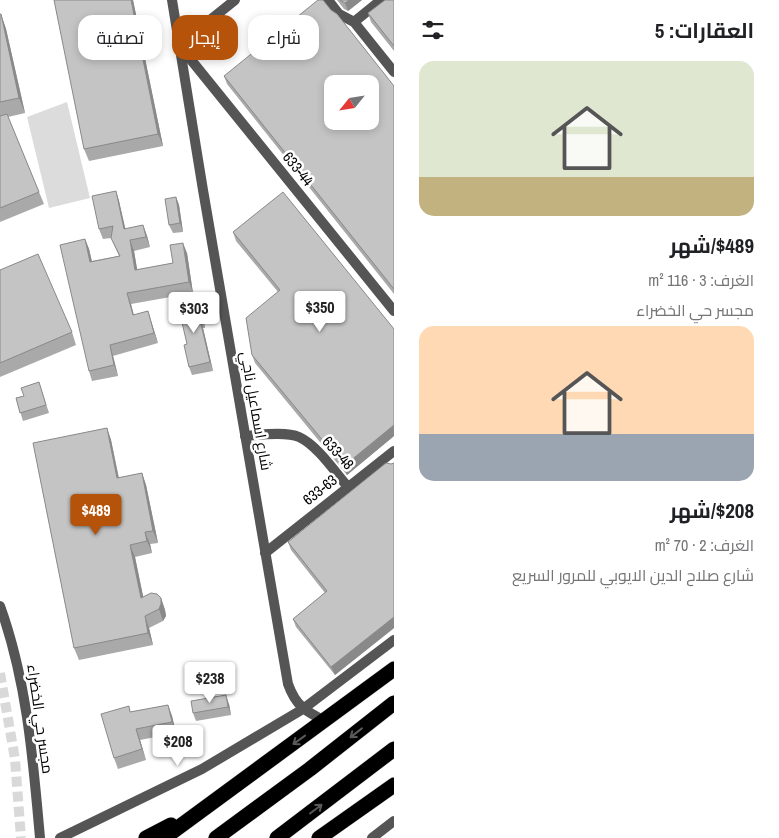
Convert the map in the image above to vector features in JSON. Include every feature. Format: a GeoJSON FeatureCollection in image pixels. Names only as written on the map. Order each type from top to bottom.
{"type":"FeatureCollection","features":[{"type":"Feature","properties":{"kind":"highway"},"geometry":{"type":"LineString","coordinates":[[164,838],[394,669]]}},
{"type":"Feature","properties":{"kind":"highway"},"geometry":{"type":"LineString","coordinates":[[216,838],[310,769],[394,703]]}},
{"type":"Feature","properties":{"kind":"highway"},"geometry":{"type":"LineString","coordinates":[[277,838],[394,749]]}},
{"type":"Feature","properties":{"kind":"highway"},"geometry":{"type":"LineString","coordinates":[[320,838],[392,787]]}},
{"type":"Feature","properties":{"kind":"highway"},"geometry":{"type":"LineString","coordinates":[[336,838],[392,787]]}},
{"type":"Feature","properties":{"kind":"highway"},"geometry":{"type":"LineString","coordinates":[[146,838],[214,802]]}},
{"type":"Feature","properties":{"kind":"street","name":"شارع اسماعيل ناجي"},"geometry":{"type":"LineString","coordinates":[[172,0],[174,15]]}},
{"type":"Feature","properties":{"kind":"street"},"geometry":{"type":"LineString","coordinates":[[216,15],[235,0]]}},
{"type":"Feature","properties":{"kind":"street"},"geometry":{"type":"LineString","coordinates":[[328,0],[339,14],[354,22],[394,72]]}},
{"type":"Feature","properties":{"kind":"street"},"geometry":{"type":"LineString","coordinates":[[354,22],[381,0]]}},
{"type":"Feature","properties":{"kind":"street","name":"شارع اسماعيل ناجي"},"geometry":{"type":"LineString","coordinates":[[182,60],[288,684],[292,697],[303,710],[324,721]]}},
{"type":"Feature","properties":{"kind":"street","name":"633-44"},"geometry":{"type":"LineString","coordinates":[[191,60],[394,311]]}},
{"type":"Feature","properties":{"kind":"street","name":"633-48"},"geometry":{"type":"LineString","coordinates":[[245,436],[271,434],[298,436],[311,444],[348,487]]}},
{"type":"Feature","properties":{"kind":"street"},"geometry":{"type":"LineString","coordinates":[[390,454],[394,466]]}},
{"type":"Feature","properties":{"kind":"street","name":"633-63"},"geometry":{"type":"LineString","coordinates":[[265,553],[390,454]]}},
{"type":"Feature","properties":{"kind":"street","name":"مجسر حي الخضراء"},"geometry":{"type":"LineString","coordinates":[[0,606],[11,638],[24,693],[40,838]]}},
{"type":"Feature","properties":{"kind":"street"},"geometry":{"type":"LineString","coordinates":[[60,838],[202,769],[303,710],[394,640]]}},
{"type":"Feature","properties":{"kind":"street"},"geometry":{"type":"LineString","coordinates":[[372,838],[394,821]]}},
{"type":"Feature","properties":{"kind":"shaded area"},"geometry":{"type":"Polygon","coordinates":[[[67,102],[90,198],[49,208],[27,117],[67,102]]]}},
{"type":"Feature","properties":{"kind":"building"},"geometry":{"type":"Polygon","coordinates":[[[54,0],[131,0],[134,15],[78,15],[78,60],[143,60],[158,134],[84,149],[54,0]]]}},
{"type":"Feature","properties":{"kind":"building"},"geometry":{"type":"Polygon","coordinates":[[[318,0],[323,0],[337,14],[394,86],[394,289],[224,76],[248,57],[248,60],[319,60],[319,15],[299,15],[318,0]]]}},
{"type":"Feature","properties":{"kind":"building"},"geometry":{"type":"Polygon","coordinates":[[[385,0],[394,0],[394,46],[368,13],[385,0]]]}},
{"type":"Feature","properties":{"kind":"building"},"geometry":{"type":"Polygon","coordinates":[[[0,14],[19,98],[0,102],[0,14]]]}},
{"type":"Feature","properties":{"kind":"building"},"geometry":{"type":"Polygon","coordinates":[[[7,114],[39,192],[0,208],[0,116],[7,114]]]}},
{"type":"Feature","properties":{"kind":"building"},"geometry":{"type":"Polygon","coordinates":[[[116,191],[124,229],[143,225],[146,237],[130,240],[135,270],[173,263],[170,245],[183,243],[189,282],[127,293],[133,315],[148,311],[154,333],[110,345],[114,365],[89,371],[60,245],[85,239],[90,262],[120,256],[111,238],[113,226],[99,229],[92,196],[116,191]]]}},
{"type":"Feature","properties":{"kind":"building"},"geometry":{"type":"Polygon","coordinates":[[[283,192],[394,329],[394,425],[344,466],[252,355],[246,318],[280,290],[233,232],[283,192]]]}},
{"type":"Feature","properties":{"kind":"building"},"geometry":{"type":"Polygon","coordinates":[[[176,197],[180,223],[169,225],[165,199],[176,197]]]}},
{"type":"Feature","properties":{"kind":"building"},"geometry":{"type":"Polygon","coordinates":[[[38,254],[72,332],[0,363],[0,270],[38,254]]]}},
{"type":"Feature","properties":{"kind":"building"},"geometry":{"type":"Polygon","coordinates":[[[198,299],[202,320],[200,320],[210,362],[189,367],[184,345],[187,344],[178,305],[198,299]]]}},
{"type":"Feature","properties":{"kind":"building"},"geometry":{"type":"Polygon","coordinates":[[[39,382],[46,405],[20,413],[16,398],[24,396],[21,388],[39,382]]]}},
{"type":"Feature","properties":{"kind":"building"},"geometry":{"type":"Polygon","coordinates":[[[107,428],[117,478],[142,473],[153,531],[145,532],[147,541],[130,545],[141,598],[151,593],[157,594],[161,598],[161,604],[159,609],[145,616],[148,633],[74,648],[33,443],[107,428]]]}},
{"type":"Feature","properties":{"kind":"building"},"geometry":{"type":"Polygon","coordinates":[[[386,463],[394,463],[394,617],[331,667],[293,619],[327,591],[288,542],[386,463]]]}},
{"type":"Feature","properties":{"kind":"building"},"geometry":{"type":"Polygon","coordinates":[[[226,695],[228,707],[193,713],[191,701],[226,695]]]}},
{"type":"Feature","properties":{"kind":"building"},"geometry":{"type":"Polygon","coordinates":[[[168,705],[172,722],[136,729],[142,749],[114,758],[101,714],[129,706],[130,712],[168,705]]]}},
{"type":"Feature","properties":{"kind":"tunnel"},"geometry":{"type":"LineString","coordinates":[[0,673],[15,759],[21,838]]}}]}
